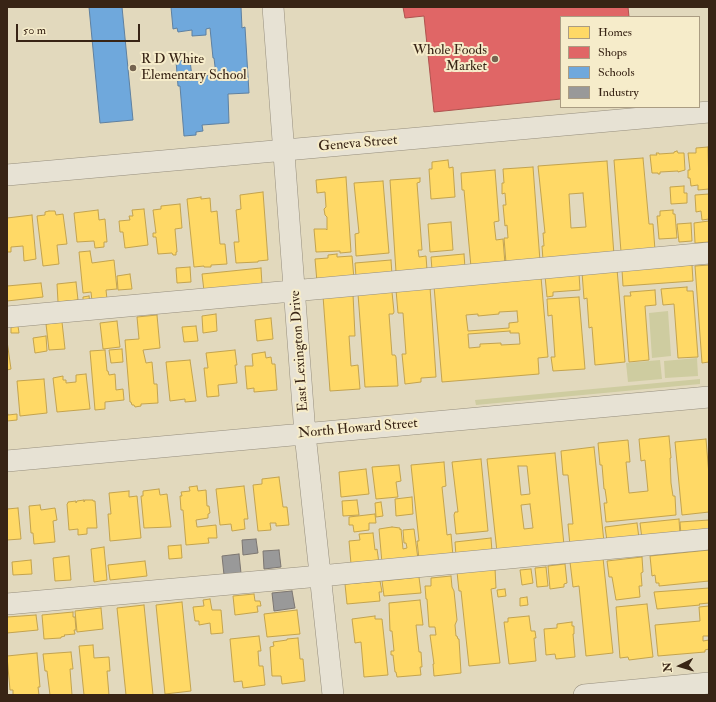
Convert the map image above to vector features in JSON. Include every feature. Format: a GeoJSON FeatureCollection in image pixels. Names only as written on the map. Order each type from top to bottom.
{"type":"FeatureCollection","features":[{"type":"Feature","properties":{"kind":"street","name":"East Lexington Drive"},"geometry":{"type":"LineString","coordinates":[[274,7],[305,434],[333,695]]}},
{"type":"Feature","properties":{"kind":"street","name":"Geneva Street"},"geometry":{"type":"LineString","coordinates":[[7,175],[709,112]]}},
{"type":"Feature","properties":{"kind":"street"},"geometry":{"type":"LineString","coordinates":[[7,317],[709,253]]}},
{"type":"Feature","properties":{"kind":"street","name":"North Howard Street"},"geometry":{"type":"LineString","coordinates":[[7,462],[709,397]]}},
{"type":"Feature","properties":{"kind":"street"},"geometry":{"type":"LineString","coordinates":[[7,604],[709,539]]}},
{"type":"Feature","properties":{"kind":"street"},"geometry":{"type":"LineString","coordinates":[[584,695],[709,683]]}},
{"type":"Feature","properties":{"kind":"shaded area"},"geometry":{"type":"Polygon","coordinates":[[[668,311],[671,356],[652,358],[649,313],[668,311]]]}},
{"type":"Feature","properties":{"kind":"shaded area"},"geometry":{"type":"Polygon","coordinates":[[[697,358],[698,376],[665,378],[664,361],[697,358]]]}},
{"type":"Feature","properties":{"kind":"shaded area"},"geometry":{"type":"Polygon","coordinates":[[[660,360],[662,379],[628,382],[626,363],[660,360]]]}},
{"type":"Feature","properties":{"kind":"shaded area"},"geometry":{"type":"Polygon","coordinates":[[[700,379],[700,384],[476,405],[475,400],[700,379]]]}},
{"type":"Feature","properties":{"kind":"building: Homes"},"geometry":{"type":"Polygon","coordinates":[[[708,147],[709,189],[698,190],[698,185],[691,186],[690,178],[688,178],[688,170],[690,170],[688,153],[696,153],[696,148],[708,147]]]}},
{"type":"Feature","properties":{"kind":"building: Homes"},"geometry":{"type":"Polygon","coordinates":[[[677,151],[678,153],[684,153],[685,170],[678,172],[660,172],[660,174],[652,173],[650,155],[657,155],[656,153],[674,153],[677,151]]]}},
{"type":"Feature","properties":{"kind":"building: Homes"},"geometry":{"type":"Polygon","coordinates":[[[643,158],[649,224],[653,224],[655,250],[621,252],[614,160],[643,158]]]}},
{"type":"Feature","properties":{"kind":"building: Homes"},"geometry":{"type":"Polygon","coordinates":[[[448,160],[449,168],[453,167],[455,197],[431,199],[429,169],[432,169],[432,162],[448,160]]]}},
{"type":"Feature","properties":{"kind":"building: Homes"},"geometry":{"type":"Polygon","coordinates":[[[607,161],[614,255],[543,260],[542,246],[544,246],[543,233],[545,233],[538,166],[607,161]],[[583,193],[569,194],[571,228],[586,227],[583,193]]]}},
{"type":"Feature","properties":{"kind":"building: Homes"},"geometry":{"type":"Polygon","coordinates":[[[533,167],[540,261],[506,263],[504,238],[508,238],[503,205],[506,205],[505,193],[502,194],[502,183],[504,183],[503,169],[533,167]]]}},
{"type":"Feature","properties":{"kind":"building: Homes"},"geometry":{"type":"Polygon","coordinates":[[[495,170],[499,221],[494,222],[496,240],[503,239],[505,264],[471,267],[461,173],[495,170]]]}},
{"type":"Feature","properties":{"kind":"building: Homes"},"geometry":{"type":"Polygon","coordinates":[[[346,177],[351,252],[316,252],[314,229],[327,230],[327,217],[324,209],[326,207],[325,192],[317,193],[316,180],[346,177]]]}},
{"type":"Feature","properties":{"kind":"building: Homes"},"geometry":{"type":"Polygon","coordinates":[[[420,178],[420,182],[417,183],[422,250],[418,250],[419,257],[426,256],[427,270],[396,272],[390,180],[420,178]]]}},
{"type":"Feature","properties":{"kind":"building: Homes"},"geometry":{"type":"Polygon","coordinates":[[[383,181],[389,253],[356,256],[355,234],[359,233],[354,183],[383,181]]]}},
{"type":"Feature","properties":{"kind":"building: Homes"},"geometry":{"type":"Polygon","coordinates":[[[684,186],[684,193],[687,193],[687,203],[671,204],[670,187],[684,186]]]}},
{"type":"Feature","properties":{"kind":"building: Homes"},"geometry":{"type":"Polygon","coordinates":[[[263,192],[268,260],[236,263],[234,242],[239,242],[236,210],[241,209],[240,195],[263,192]]]}},
{"type":"Feature","properties":{"kind":"building: Homes"},"geometry":{"type":"Polygon","coordinates":[[[709,194],[709,219],[702,220],[701,211],[696,212],[695,195],[709,194]]]}},
{"type":"Feature","properties":{"kind":"building: Homes"},"geometry":{"type":"Polygon","coordinates":[[[201,197],[201,199],[210,198],[211,212],[217,211],[220,244],[225,244],[227,264],[211,265],[211,267],[194,267],[187,199],[201,197]]]}},
{"type":"Feature","properties":{"kind":"building: Homes"},"geometry":{"type":"Polygon","coordinates":[[[180,204],[182,228],[175,229],[176,255],[173,255],[172,253],[158,254],[156,237],[153,237],[153,233],[156,233],[153,210],[161,209],[161,206],[180,204]]]}},
{"type":"Feature","properties":{"kind":"building: Homes"},"geometry":{"type":"Polygon","coordinates":[[[144,209],[148,245],[125,248],[123,232],[120,232],[119,221],[130,220],[129,216],[133,216],[132,210],[144,209]]]}},
{"type":"Feature","properties":{"kind":"building: Homes"},"geometry":{"type":"Polygon","coordinates":[[[98,210],[99,220],[105,219],[107,242],[104,242],[104,247],[95,248],[94,241],[77,242],[74,213],[98,210]]]}},
{"type":"Feature","properties":{"kind":"building: Homes"},"geometry":{"type":"Polygon","coordinates":[[[673,210],[673,214],[675,214],[677,238],[659,239],[657,216],[660,216],[660,211],[673,210]]]}},
{"type":"Feature","properties":{"kind":"building: Homes"},"geometry":{"type":"Polygon","coordinates":[[[55,211],[56,215],[63,214],[67,244],[57,245],[59,264],[43,266],[37,216],[45,215],[45,212],[55,211]]]}},
{"type":"Feature","properties":{"kind":"building: Homes"},"geometry":{"type":"Polygon","coordinates":[[[32,215],[36,259],[24,261],[23,246],[11,247],[11,252],[7,252],[7,218],[32,215]]]}},
{"type":"Feature","properties":{"kind":"building: Homes"},"geometry":{"type":"Polygon","coordinates":[[[709,221],[709,242],[695,243],[694,223],[709,221]]]}},
{"type":"Feature","properties":{"kind":"building: Homes"},"geometry":{"type":"Polygon","coordinates":[[[451,222],[453,250],[430,252],[428,224],[451,222]]]}},
{"type":"Feature","properties":{"kind":"building: Homes"},"geometry":{"type":"Polygon","coordinates":[[[691,223],[692,241],[679,242],[677,224],[691,223]]]}},
{"type":"Feature","properties":{"kind":"building: Homes"},"geometry":{"type":"Polygon","coordinates":[[[90,251],[92,263],[114,260],[117,289],[106,290],[107,299],[92,301],[91,292],[83,293],[79,252],[90,251]]]}},
{"type":"Feature","properties":{"kind":"building: Homes"},"geometry":{"type":"Polygon","coordinates":[[[337,254],[337,257],[352,256],[354,279],[317,282],[315,259],[328,258],[328,255],[337,254]]]}},
{"type":"Feature","properties":{"kind":"building: Homes"},"geometry":{"type":"Polygon","coordinates":[[[464,254],[465,268],[432,270],[431,257],[464,254]]]}},
{"type":"Feature","properties":{"kind":"building: Homes"},"geometry":{"type":"Polygon","coordinates":[[[391,260],[392,275],[356,277],[355,263],[391,260]]]}},
{"type":"Feature","properties":{"kind":"building: Homes"},"geometry":{"type":"Polygon","coordinates":[[[692,265],[693,281],[623,286],[622,270],[692,265]]]}},
{"type":"Feature","properties":{"kind":"building: Homes"},"geometry":{"type":"Polygon","coordinates":[[[709,265],[709,362],[702,363],[695,266],[709,265]]]}},
{"type":"Feature","properties":{"kind":"building: Homes"},"geometry":{"type":"Polygon","coordinates":[[[190,267],[191,282],[177,283],[176,268],[190,267]]]}},
{"type":"Feature","properties":{"kind":"building: Homes"},"geometry":{"type":"Polygon","coordinates":[[[261,268],[262,285],[204,291],[202,274],[261,268]]]}},
{"type":"Feature","properties":{"kind":"building: Homes"},"geometry":{"type":"Polygon","coordinates":[[[617,269],[625,362],[595,365],[592,327],[589,328],[587,298],[584,299],[582,272],[617,269]]]}},
{"type":"Feature","properties":{"kind":"building: Homes"},"geometry":{"type":"Polygon","coordinates":[[[579,273],[580,290],[553,292],[553,296],[547,297],[545,276],[579,273]]]}},
{"type":"Feature","properties":{"kind":"building: Homes"},"geometry":{"type":"Polygon","coordinates":[[[130,274],[132,289],[118,290],[117,276],[130,274]]]}},
{"type":"Feature","properties":{"kind":"building: Homes"},"geometry":{"type":"Polygon","coordinates":[[[541,277],[548,357],[538,358],[539,374],[442,382],[434,286],[541,277]],[[517,311],[499,312],[499,314],[478,316],[478,314],[466,315],[468,331],[509,328],[509,323],[518,322],[517,311]],[[510,331],[468,334],[469,348],[480,347],[480,344],[520,344],[519,333],[510,333],[510,331]]]}},
{"type":"Feature","properties":{"kind":"building: Homes"},"geometry":{"type":"Polygon","coordinates":[[[76,282],[78,300],[58,302],[57,284],[76,282]]]}},
{"type":"Feature","properties":{"kind":"building: Homes"},"geometry":{"type":"Polygon","coordinates":[[[41,283],[43,297],[7,301],[7,286],[41,283]]]}},
{"type":"Feature","properties":{"kind":"building: Homes"},"geometry":{"type":"Polygon","coordinates":[[[430,287],[436,377],[421,378],[421,382],[405,384],[402,354],[406,354],[403,313],[398,313],[396,290],[430,287]]]}},
{"type":"Feature","properties":{"kind":"building: Homes"},"geometry":{"type":"Polygon","coordinates":[[[687,287],[687,291],[693,291],[698,357],[678,358],[674,304],[663,305],[661,289],[687,287]]]}},
{"type":"Feature","properties":{"kind":"building: Homes"},"geometry":{"type":"Polygon","coordinates":[[[655,290],[656,305],[645,306],[649,360],[629,362],[624,296],[631,296],[630,292],[655,290]]]}},
{"type":"Feature","properties":{"kind":"building: Homes"},"geometry":{"type":"Polygon","coordinates":[[[392,292],[394,312],[393,314],[389,314],[392,355],[395,355],[396,357],[398,386],[365,387],[358,294],[392,292]]]}},
{"type":"Feature","properties":{"kind":"building: Homes"},"geometry":{"type":"Polygon","coordinates":[[[353,294],[355,336],[349,336],[351,366],[358,365],[360,389],[330,391],[323,296],[353,294]]]}},
{"type":"Feature","properties":{"kind":"building: Homes"},"geometry":{"type":"Polygon","coordinates":[[[89,296],[90,302],[83,303],[83,297],[89,296]]]}},
{"type":"Feature","properties":{"kind":"building: Homes"},"geometry":{"type":"Polygon","coordinates":[[[579,297],[585,369],[553,371],[551,357],[555,357],[552,315],[548,316],[547,299],[579,297]]]}},
{"type":"Feature","properties":{"kind":"building: Homes"},"geometry":{"type":"Polygon","coordinates":[[[216,314],[217,331],[203,333],[202,316],[216,314]]]}},
{"type":"Feature","properties":{"kind":"building: Homes"},"geometry":{"type":"Polygon","coordinates":[[[157,315],[160,348],[143,350],[146,363],[152,362],[154,384],[157,384],[158,403],[141,404],[141,406],[135,407],[130,402],[125,340],[139,339],[137,317],[157,315]]]}},
{"type":"Feature","properties":{"kind":"building: Homes"},"geometry":{"type":"Polygon","coordinates":[[[271,318],[273,339],[257,341],[255,320],[271,318]]]}},
{"type":"Feature","properties":{"kind":"building: Homes"},"geometry":{"type":"Polygon","coordinates":[[[117,321],[120,347],[103,349],[100,323],[117,321]]]}},
{"type":"Feature","properties":{"kind":"building: Homes"},"geometry":{"type":"Polygon","coordinates":[[[62,322],[65,349],[49,350],[46,324],[62,322]]]}},
{"type":"Feature","properties":{"kind":"building: Homes"},"geometry":{"type":"Polygon","coordinates":[[[18,326],[19,333],[11,333],[11,327],[18,326]]]}},
{"type":"Feature","properties":{"kind":"building: Homes"},"geometry":{"type":"Polygon","coordinates":[[[196,326],[198,341],[184,342],[182,327],[196,326]]]}},
{"type":"Feature","properties":{"kind":"building: Homes"},"geometry":{"type":"Polygon","coordinates":[[[46,336],[47,351],[35,353],[33,338],[46,336]]]}},
{"type":"Feature","properties":{"kind":"building: Homes"},"geometry":{"type":"Polygon","coordinates":[[[7,341],[11,369],[7,370],[7,341]]]}},
{"type":"Feature","properties":{"kind":"building: Homes"},"geometry":{"type":"Polygon","coordinates":[[[122,349],[123,362],[111,363],[109,350],[122,349]]]}},
{"type":"Feature","properties":{"kind":"building: Homes"},"geometry":{"type":"Polygon","coordinates":[[[105,350],[107,371],[109,375],[115,374],[116,390],[123,389],[124,400],[105,402],[105,409],[95,410],[90,351],[105,350]]]}},
{"type":"Feature","properties":{"kind":"building: Homes"},"geometry":{"type":"Polygon","coordinates":[[[235,350],[237,383],[218,385],[219,396],[207,397],[204,368],[208,368],[206,353],[235,350]]]}},
{"type":"Feature","properties":{"kind":"building: Homes"},"geometry":{"type":"Polygon","coordinates":[[[265,352],[266,358],[271,357],[272,364],[275,364],[277,390],[254,392],[254,388],[247,389],[245,366],[253,366],[252,354],[265,352]]]}},
{"type":"Feature","properties":{"kind":"building: Homes"},"geometry":{"type":"Polygon","coordinates":[[[190,360],[196,401],[185,402],[185,399],[170,401],[166,362],[190,360]]]}},
{"type":"Feature","properties":{"kind":"building: Homes"},"geometry":{"type":"Polygon","coordinates":[[[86,374],[90,409],[57,412],[53,378],[63,376],[63,380],[66,380],[66,383],[76,382],[76,375],[86,374]]]}},
{"type":"Feature","properties":{"kind":"building: Homes"},"geometry":{"type":"Polygon","coordinates":[[[44,379],[47,413],[20,416],[17,381],[44,379]]]}},
{"type":"Feature","properties":{"kind":"building: Homes"},"geometry":{"type":"Polygon","coordinates":[[[7,411],[8,415],[17,414],[17,420],[7,421],[7,411]]]}},
{"type":"Feature","properties":{"kind":"building: Homes"},"geometry":{"type":"Polygon","coordinates":[[[669,436],[671,483],[673,496],[675,496],[676,515],[606,522],[604,503],[607,503],[602,465],[600,465],[598,443],[628,440],[630,462],[626,462],[629,493],[648,491],[645,460],[641,461],[639,439],[669,436]]]}},
{"type":"Feature","properties":{"kind":"building: Homes"},"geometry":{"type":"Polygon","coordinates":[[[706,439],[709,475],[709,512],[682,515],[675,442],[706,439]]]}},
{"type":"Feature","properties":{"kind":"building: Homes"},"geometry":{"type":"Polygon","coordinates":[[[594,447],[604,542],[570,546],[568,524],[573,524],[568,475],[563,475],[561,451],[594,447]]]}},
{"type":"Feature","properties":{"kind":"building: Homes"},"geometry":{"type":"Polygon","coordinates":[[[555,453],[564,545],[497,552],[487,459],[555,453]],[[518,466],[521,495],[530,494],[527,466],[518,466]],[[530,504],[521,505],[524,529],[533,528],[530,504]]]}},
{"type":"Feature","properties":{"kind":"building: Homes"},"geometry":{"type":"Polygon","coordinates":[[[481,459],[488,531],[456,534],[454,515],[455,512],[458,512],[452,462],[481,459]]]}},
{"type":"Feature","properties":{"kind":"building: Homes"},"geometry":{"type":"Polygon","coordinates":[[[444,462],[446,486],[442,487],[447,535],[451,534],[453,556],[419,559],[417,541],[419,541],[411,465],[444,462]]]}},
{"type":"Feature","properties":{"kind":"building: Homes"},"geometry":{"type":"Polygon","coordinates":[[[399,465],[401,481],[396,482],[398,497],[376,499],[372,467],[399,465]]]}},
{"type":"Feature","properties":{"kind":"building: Homes"},"geometry":{"type":"Polygon","coordinates":[[[366,469],[369,494],[341,497],[339,472],[366,469]]]}},
{"type":"Feature","properties":{"kind":"building: Homes"},"geometry":{"type":"Polygon","coordinates":[[[279,477],[283,507],[287,507],[289,525],[276,526],[276,523],[270,523],[271,530],[258,531],[253,485],[262,484],[262,479],[279,477]]]}},
{"type":"Feature","properties":{"kind":"building: Homes"},"geometry":{"type":"Polygon","coordinates":[[[197,486],[198,491],[206,490],[207,506],[209,506],[210,513],[208,514],[208,518],[196,520],[197,527],[216,525],[217,538],[208,538],[209,543],[186,545],[183,510],[181,510],[180,496],[182,496],[181,492],[190,491],[189,487],[197,486]]]}},
{"type":"Feature","properties":{"kind":"building: Homes"},"geometry":{"type":"Polygon","coordinates":[[[244,486],[248,519],[244,519],[245,529],[232,531],[231,524],[220,525],[216,489],[244,486]]]}},
{"type":"Feature","properties":{"kind":"building: Homes"},"geometry":{"type":"Polygon","coordinates":[[[159,489],[160,495],[167,494],[171,527],[144,528],[141,496],[143,496],[143,491],[159,489]]]}},
{"type":"Feature","properties":{"kind":"building: Homes"},"geometry":{"type":"Polygon","coordinates":[[[129,491],[129,497],[137,496],[141,538],[110,541],[108,514],[111,514],[109,493],[129,491]]]}},
{"type":"Feature","properties":{"kind":"building: Homes"},"geometry":{"type":"Polygon","coordinates":[[[412,497],[413,514],[396,516],[395,499],[412,497]]]}},
{"type":"Feature","properties":{"kind":"building: Homes"},"geometry":{"type":"Polygon","coordinates":[[[84,500],[84,502],[85,500],[95,501],[97,528],[87,528],[87,534],[78,535],[78,529],[69,530],[67,504],[68,502],[76,501],[76,503],[77,501],[84,500]]]}},
{"type":"Feature","properties":{"kind":"building: Homes"},"geometry":{"type":"Polygon","coordinates":[[[357,500],[359,515],[343,516],[342,501],[357,500]]]}},
{"type":"Feature","properties":{"kind":"building: Homes"},"geometry":{"type":"Polygon","coordinates":[[[381,502],[383,516],[376,517],[375,503],[381,502]]]}},
{"type":"Feature","properties":{"kind":"building: Homes"},"geometry":{"type":"Polygon","coordinates":[[[40,505],[41,510],[55,508],[57,520],[53,521],[55,542],[34,544],[33,533],[31,533],[29,506],[40,505]]]}},
{"type":"Feature","properties":{"kind":"building: Homes"},"geometry":{"type":"Polygon","coordinates":[[[18,508],[21,539],[7,540],[7,509],[18,508]]]}},
{"type":"Feature","properties":{"kind":"building: Homes"},"geometry":{"type":"Polygon","coordinates":[[[375,514],[376,523],[369,523],[369,530],[354,532],[353,525],[349,525],[349,517],[375,514]]]}},
{"type":"Feature","properties":{"kind":"building: Homes"},"geometry":{"type":"Polygon","coordinates":[[[679,519],[680,535],[642,539],[640,523],[679,519]]]}},
{"type":"Feature","properties":{"kind":"building: Homes"},"geometry":{"type":"Polygon","coordinates":[[[709,520],[709,533],[681,535],[680,522],[709,520]]]}},
{"type":"Feature","properties":{"kind":"building: Homes"},"geometry":{"type":"Polygon","coordinates":[[[637,523],[639,538],[607,541],[605,527],[637,523]]]}},
{"type":"Feature","properties":{"kind":"building: Homes"},"geometry":{"type":"Polygon","coordinates":[[[392,527],[401,529],[403,549],[407,548],[406,543],[404,543],[403,530],[414,529],[418,559],[382,563],[379,529],[392,527]]]}},
{"type":"Feature","properties":{"kind":"building: Homes"},"geometry":{"type":"Polygon","coordinates":[[[373,533],[375,550],[377,549],[379,563],[351,564],[349,541],[360,540],[359,534],[373,533]]]}},
{"type":"Feature","properties":{"kind":"building: Homes"},"geometry":{"type":"Polygon","coordinates":[[[491,538],[492,552],[456,556],[455,542],[491,538]]]}},
{"type":"Feature","properties":{"kind":"building: Homes"},"geometry":{"type":"Polygon","coordinates":[[[181,545],[182,558],[169,559],[168,546],[181,545]]]}},
{"type":"Feature","properties":{"kind":"building: Homes"},"geometry":{"type":"Polygon","coordinates":[[[104,547],[107,580],[94,582],[91,549],[104,547]]]}},
{"type":"Feature","properties":{"kind":"building: Homes"},"geometry":{"type":"Polygon","coordinates":[[[709,550],[709,581],[659,586],[659,583],[656,583],[655,575],[652,576],[650,556],[709,550]]]}},
{"type":"Feature","properties":{"kind":"building: Homes"},"geometry":{"type":"Polygon","coordinates":[[[69,556],[71,580],[55,581],[53,558],[69,556]]]}},
{"type":"Feature","properties":{"kind":"building: Homes"},"geometry":{"type":"Polygon","coordinates":[[[642,557],[643,572],[641,573],[642,586],[639,586],[640,597],[616,600],[612,577],[609,577],[607,561],[642,557]]]}},
{"type":"Feature","properties":{"kind":"building: Homes"},"geometry":{"type":"Polygon","coordinates":[[[603,558],[613,653],[586,656],[579,586],[573,587],[570,562],[603,558]]]}},
{"type":"Feature","properties":{"kind":"building: Homes"},"geometry":{"type":"Polygon","coordinates":[[[31,560],[32,574],[13,575],[12,562],[31,560]]]}},
{"type":"Feature","properties":{"kind":"building: Homes"},"geometry":{"type":"Polygon","coordinates":[[[145,561],[147,576],[110,580],[108,565],[145,561]]]}},
{"type":"Feature","properties":{"kind":"building: Homes"},"geometry":{"type":"Polygon","coordinates":[[[565,564],[567,583],[564,584],[564,587],[550,589],[548,566],[565,564]]]}},
{"type":"Feature","properties":{"kind":"building: Homes"},"geometry":{"type":"Polygon","coordinates":[[[546,567],[548,586],[537,587],[535,568],[546,567]]]}},
{"type":"Feature","properties":{"kind":"building: Homes"},"geometry":{"type":"Polygon","coordinates":[[[495,568],[496,588],[491,589],[500,663],[469,666],[461,591],[459,591],[457,572],[495,568]]]}},
{"type":"Feature","properties":{"kind":"building: Homes"},"geometry":{"type":"Polygon","coordinates":[[[531,569],[533,583],[522,585],[520,570],[531,569]]]}},
{"type":"Feature","properties":{"kind":"building: Homes"},"geometry":{"type":"Polygon","coordinates":[[[451,576],[457,620],[455,625],[456,636],[459,639],[461,673],[434,676],[430,635],[436,635],[435,627],[429,627],[425,586],[431,586],[431,578],[451,576]]]}},
{"type":"Feature","properties":{"kind":"building: Homes"},"geometry":{"type":"Polygon","coordinates":[[[419,577],[421,593],[384,596],[382,581],[419,577]]]}},
{"type":"Feature","properties":{"kind":"building: Homes"},"geometry":{"type":"Polygon","coordinates":[[[380,581],[382,592],[379,592],[380,601],[347,604],[345,584],[380,581]]]}},
{"type":"Feature","properties":{"kind":"building: Homes"},"geometry":{"type":"Polygon","coordinates":[[[709,588],[709,603],[657,609],[654,592],[709,588]]]}},
{"type":"Feature","properties":{"kind":"building: Homes"},"geometry":{"type":"Polygon","coordinates":[[[505,589],[506,596],[498,597],[497,590],[505,589]]]}},
{"type":"Feature","properties":{"kind":"building: Homes"},"geometry":{"type":"Polygon","coordinates":[[[254,594],[255,601],[260,601],[261,606],[257,606],[258,612],[235,615],[233,596],[254,594]]]}},
{"type":"Feature","properties":{"kind":"building: Homes"},"geometry":{"type":"Polygon","coordinates":[[[527,597],[528,605],[520,606],[520,598],[527,597]]]}},
{"type":"Feature","properties":{"kind":"building: Homes"},"geometry":{"type":"Polygon","coordinates":[[[210,599],[212,610],[221,610],[223,633],[211,634],[210,623],[199,625],[199,621],[195,621],[193,607],[204,606],[203,600],[210,599]]]}},
{"type":"Feature","properties":{"kind":"building: Homes"},"geometry":{"type":"Polygon","coordinates":[[[420,600],[423,625],[416,625],[419,652],[421,652],[421,675],[397,677],[393,655],[391,655],[391,651],[394,651],[392,631],[390,631],[389,603],[420,600]]]}},
{"type":"Feature","properties":{"kind":"building: Homes"},"geometry":{"type":"Polygon","coordinates":[[[182,602],[191,691],[165,694],[156,605],[182,602]]]}},
{"type":"Feature","properties":{"kind":"building: Homes"},"geometry":{"type":"Polygon","coordinates":[[[647,604],[653,657],[629,660],[628,657],[620,658],[616,607],[647,604]]]}},
{"type":"Feature","properties":{"kind":"building: Homes"},"geometry":{"type":"Polygon","coordinates":[[[144,605],[153,695],[126,695],[117,608],[144,605]]]}},
{"type":"Feature","properties":{"kind":"building: Homes"},"geometry":{"type":"Polygon","coordinates":[[[709,606],[709,636],[703,636],[703,641],[709,640],[709,649],[705,650],[705,652],[658,656],[655,625],[700,621],[699,607],[709,606]]]}},
{"type":"Feature","properties":{"kind":"building: Homes"},"geometry":{"type":"Polygon","coordinates":[[[101,608],[103,629],[77,632],[75,611],[101,608]]]}},
{"type":"Feature","properties":{"kind":"building: Homes"},"geometry":{"type":"Polygon","coordinates":[[[297,610],[300,634],[267,637],[264,614],[297,610]]]}},
{"type":"Feature","properties":{"kind":"building: Homes"},"geometry":{"type":"Polygon","coordinates":[[[73,612],[73,617],[75,617],[75,634],[64,635],[65,636],[61,638],[44,639],[42,615],[73,612]]]}},
{"type":"Feature","properties":{"kind":"building: Homes"},"geometry":{"type":"Polygon","coordinates":[[[36,615],[38,630],[7,633],[7,617],[36,615]]]}},
{"type":"Feature","properties":{"kind":"building: Homes"},"geometry":{"type":"Polygon","coordinates":[[[375,616],[375,619],[382,619],[388,675],[364,677],[361,642],[355,643],[352,619],[375,616]]]}},
{"type":"Feature","properties":{"kind":"building: Homes"},"geometry":{"type":"Polygon","coordinates":[[[529,616],[531,631],[535,631],[536,638],[534,638],[536,661],[509,664],[504,622],[508,622],[508,618],[529,616]]]}},
{"type":"Feature","properties":{"kind":"building: Homes"},"geometry":{"type":"Polygon","coordinates":[[[572,622],[572,626],[574,626],[573,634],[575,657],[556,659],[555,654],[546,655],[544,629],[557,628],[557,624],[572,622]]]}},
{"type":"Feature","properties":{"kind":"building: Homes"},"geometry":{"type":"Polygon","coordinates":[[[259,636],[261,651],[258,651],[259,666],[263,666],[265,685],[243,688],[242,681],[234,682],[230,639],[259,636]]]}},
{"type":"Feature","properties":{"kind":"building: Homes"},"geometry":{"type":"Polygon","coordinates":[[[298,638],[300,659],[303,659],[305,681],[282,684],[281,676],[272,676],[270,647],[274,646],[273,642],[298,638]]]}},
{"type":"Feature","properties":{"kind":"building: Homes"},"geometry":{"type":"Polygon","coordinates":[[[93,645],[94,658],[109,657],[110,671],[107,671],[109,695],[84,695],[79,646],[93,645]]]}},
{"type":"Feature","properties":{"kind":"building: Homes"},"geometry":{"type":"Polygon","coordinates":[[[71,652],[73,669],[70,669],[72,695],[50,695],[43,654],[71,652]]]}},
{"type":"Feature","properties":{"kind":"building: Homes"},"geometry":{"type":"Polygon","coordinates":[[[37,653],[40,687],[38,687],[39,695],[13,695],[13,690],[10,690],[7,656],[37,653]]]}},
{"type":"Feature","properties":{"kind":"building: Shops","name":"Whole Foods Market"},"geometry":{"type":"Polygon","coordinates":[[[403,7],[628,7],[629,16],[560,16],[560,99],[434,112],[424,16],[405,18],[403,7]]]}},
{"type":"Feature","properties":{"kind":"building: Schools"},"geometry":{"type":"Polygon","coordinates":[[[89,7],[122,7],[133,120],[100,123],[89,7]]]}},
{"type":"Feature","properties":{"kind":"building: Schools"},"geometry":{"type":"Polygon","coordinates":[[[171,7],[241,7],[242,28],[245,27],[249,93],[228,94],[229,123],[202,125],[203,131],[196,132],[196,135],[184,136],[180,86],[178,86],[176,61],[190,60],[192,77],[216,75],[210,28],[206,29],[206,35],[192,36],[192,30],[178,32],[177,28],[173,29],[171,7]]]}},
{"type":"Feature","properties":{"kind":"building: Industry"},"geometry":{"type":"Polygon","coordinates":[[[256,539],[258,553],[243,555],[242,540],[256,539]]]}},
{"type":"Feature","properties":{"kind":"building: Industry"},"geometry":{"type":"Polygon","coordinates":[[[279,550],[281,567],[264,569],[263,551],[279,550]]]}},
{"type":"Feature","properties":{"kind":"building: Industry"},"geometry":{"type":"Polygon","coordinates":[[[239,554],[241,573],[224,575],[222,556],[239,554]]]}},
{"type":"Feature","properties":{"kind":"building: Industry"},"geometry":{"type":"Polygon","coordinates":[[[292,591],[295,608],[274,611],[272,593],[292,591]]]}},
{"type":"Feature","properties":{"kind":"place","name":"Whole Foods Market"},"geometry":{"type":"Point","coordinates":[495,59]}},
{"type":"Feature","properties":{"kind":"place","name":"R D White Elementary School"},"geometry":{"type":"Point","coordinates":[133,68]}}]}
